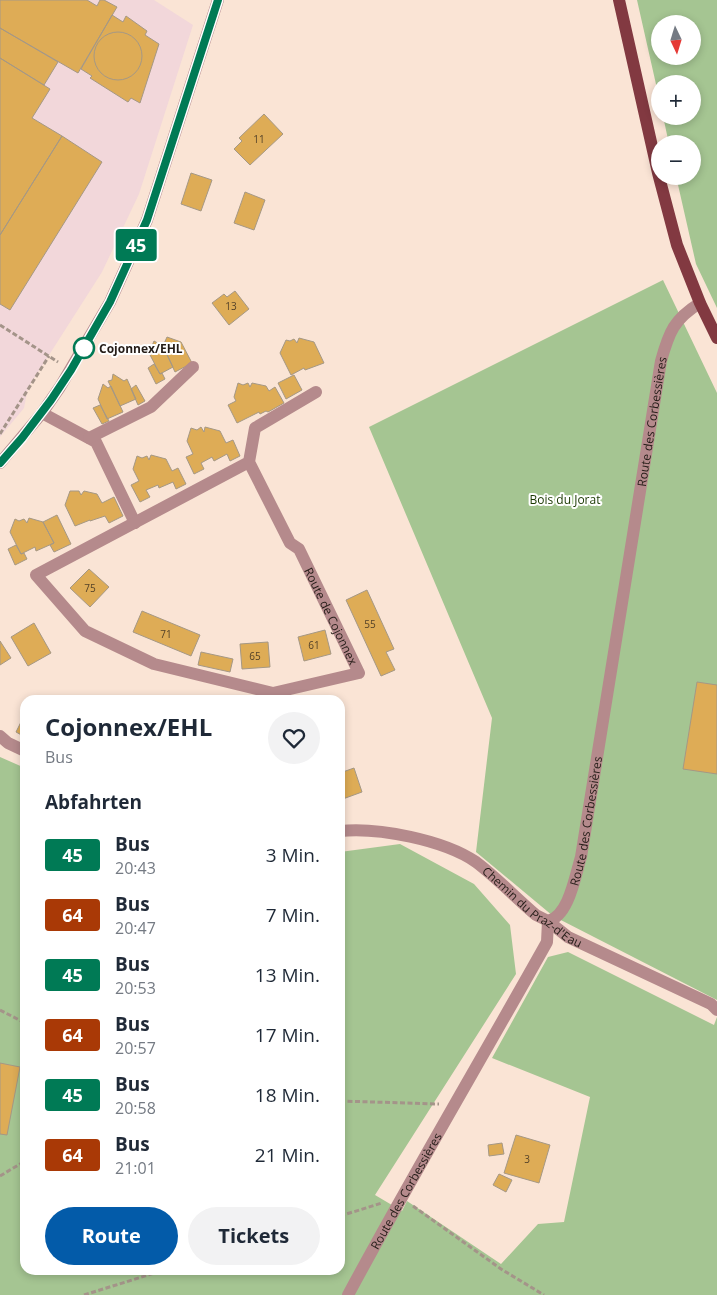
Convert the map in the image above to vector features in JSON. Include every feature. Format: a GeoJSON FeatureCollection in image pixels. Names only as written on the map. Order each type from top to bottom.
{"type":"FeatureCollection","features":[{"type":"Feature","properties":{"kind":"main road"},"geometry":{"type":"LineString","coordinates":[[618,0],[666,206],[677,245],[700,303],[717,338]]}},
{"type":"Feature","properties":{"kind":"street"},"geometry":{"type":"LineString","coordinates":[[0,464],[42,413],[71,370],[110,302],[147,220],[218,0]]}},
{"type":"Feature","properties":{"kind":"street","name":"Route des Corbessières"},"geometry":{"type":"LineString","coordinates":[[348,1295],[401,1197],[456,1104],[547,942],[548,921],[555,920],[564,909],[569,898],[581,857],[661,361],[668,336],[679,319],[700,303]]}},
{"type":"Feature","properties":{"kind":"street"},"geometry":{"type":"LineString","coordinates":[[89,438],[150,407],[193,367]]}},
{"type":"Feature","properties":{"kind":"street"},"geometry":{"type":"LineString","coordinates":[[249,462],[254,428],[316,392]]}},
{"type":"Feature","properties":{"kind":"street"},"geometry":{"type":"LineString","coordinates":[[42,413],[96,442],[135,523]]}},
{"type":"Feature","properties":{"kind":"street","name":"Route de Cojonnex"},"geometry":{"type":"LineString","coordinates":[[249,462],[290,543],[299,549],[359,672],[273,693],[154,664],[85,631],[36,575],[135,523],[249,462]]}},
{"type":"Feature","properties":{"kind":"street"},"geometry":{"type":"LineString","coordinates":[[0,736],[20,748]]}},
{"type":"Feature","properties":{"kind":"street","name":"Chemin du Praz-d'Eau"},"geometry":{"type":"LineString","coordinates":[[345,830],[356,829],[404,836],[450,849],[475,862],[536,915],[548,921],[568,936],[711,1004],[717,1010]]}},
{"type":"Feature","properties":{"kind":"path"},"geometry":{"type":"LineString","coordinates":[[0,325],[61,364]]}},
{"type":"Feature","properties":{"kind":"path"},"geometry":{"type":"LineString","coordinates":[[0,434],[50,356]]}},
{"type":"Feature","properties":{"kind":"path"},"geometry":{"type":"LineString","coordinates":[[0,1010],[20,1020]]}},
{"type":"Feature","properties":{"kind":"path"},"geometry":{"type":"LineString","coordinates":[[345,1101],[456,1104]]}},
{"type":"Feature","properties":{"kind":"path"},"geometry":{"type":"LineString","coordinates":[[0,1176],[20,1164]]}},
{"type":"Feature","properties":{"kind":"path"},"geometry":{"type":"LineString","coordinates":[[345,1214],[401,1197],[501,1269],[544,1295]]}},
{"type":"Feature","properties":{"kind":"path"},"geometry":{"type":"LineString","coordinates":[[84,1295],[148,1275]]}},
{"type":"Feature","properties":{"kind":"shaded area"},"geometry":{"type":"Polygon","coordinates":[[[0,0],[154,0],[193,25],[139,194],[102,272],[28,388],[24,408],[0,437],[0,0]]]}},
{"type":"Feature","properties":{"kind":"green space"},"geometry":{"type":"Polygon","coordinates":[[[637,0],[717,0],[717,308],[696,264],[678,185],[701,185],[701,135],[667,135],[665,125],[701,125],[701,75],[654,75],[652,65],[701,65],[701,15],[651,15],[651,62],[637,0]]]}},
{"type":"Feature","properties":{"kind":"green space","name":"Bois du Jorat"},"geometry":{"type":"Polygon","coordinates":[[[663,280],[717,393],[717,1000],[553,916],[476,852],[492,718],[369,427],[663,280]]]}},
{"type":"Feature","properties":{"kind":"green space"},"geometry":{"type":"Polygon","coordinates":[[[0,757],[20,766],[20,1275],[345,1275],[345,851],[400,844],[474,884],[510,925],[516,974],[375,1195],[402,1211],[407,1201],[501,1264],[538,1224],[564,1222],[590,1097],[492,1058],[548,957],[568,952],[714,1025],[717,1017],[717,1295],[0,1295],[0,757]]]}},
{"type":"Feature","properties":{"kind":"building"},"geometry":{"type":"Polygon","coordinates":[[[0,0],[87,0],[97,6],[100,0],[104,0],[117,7],[78,73],[0,28],[0,0]]]}},
{"type":"Feature","properties":{"kind":"building"},"geometry":{"type":"Polygon","coordinates":[[[112,15],[123,22],[126,16],[147,31],[145,35],[159,44],[140,103],[131,98],[128,102],[90,78],[92,76],[81,69],[112,15]]]}},
{"type":"Feature","properties":{"kind":"building"},"geometry":{"type":"Polygon","coordinates":[[[0,28],[58,62],[44,85],[0,58],[0,28]]]}},
{"type":"Feature","properties":{"kind":"building"},"geometry":{"type":"Polygon","coordinates":[[[118,32],[127,34],[135,39],[140,47],[142,56],[140,65],[135,73],[127,78],[118,80],[109,78],[101,73],[96,65],[94,56],[96,47],[101,39],[109,34],[118,32]]]}},
{"type":"Feature","properties":{"kind":"building"},"geometry":{"type":"Polygon","coordinates":[[[0,58],[50,89],[32,118],[62,136],[0,235],[0,58]]]}},
{"type":"Feature","properties":{"kind":"building"},"geometry":{"type":"Polygon","coordinates":[[[264,114],[283,134],[250,165],[234,149],[242,141],[239,138],[264,114]]]}},
{"type":"Feature","properties":{"kind":"building"},"geometry":{"type":"Polygon","coordinates":[[[62,136],[102,162],[10,310],[0,304],[0,235],[62,136]]]}},
{"type":"Feature","properties":{"kind":"building"},"geometry":{"type":"Polygon","coordinates":[[[191,173],[212,180],[201,211],[181,204],[191,173]]]}},
{"type":"Feature","properties":{"kind":"building"},"geometry":{"type":"Polygon","coordinates":[[[245,192],[265,200],[254,230],[234,223],[245,192]]]}},
{"type":"Feature","properties":{"kind":"building"},"geometry":{"type":"Polygon","coordinates":[[[235,291],[249,309],[229,325],[212,303],[224,294],[227,297],[235,291]]]}},
{"type":"Feature","properties":{"kind":"building"},"geometry":{"type":"Polygon","coordinates":[[[167,337],[181,342],[192,363],[175,372],[163,346],[167,337]]]}},
{"type":"Feature","properties":{"kind":"building"},"geometry":{"type":"Polygon","coordinates":[[[299,338],[314,342],[324,363],[305,370],[304,368],[291,375],[280,353],[286,340],[294,339],[297,343],[299,338]]]}},
{"type":"Feature","properties":{"kind":"building"},"geometry":{"type":"Polygon","coordinates":[[[154,341],[163,346],[173,367],[160,374],[149,353],[154,341]]]}},
{"type":"Feature","properties":{"kind":"building"},"geometry":{"type":"Polygon","coordinates":[[[154,364],[165,379],[156,384],[148,368],[154,364]]]}},
{"type":"Feature","properties":{"kind":"building"},"geometry":{"type":"Polygon","coordinates":[[[113,374],[124,381],[127,379],[136,399],[120,406],[108,381],[112,380],[113,374]]]}},
{"type":"Feature","properties":{"kind":"building"},"geometry":{"type":"Polygon","coordinates":[[[294,375],[302,390],[286,399],[278,383],[294,375]]]}},
{"type":"Feature","properties":{"kind":"building"},"geometry":{"type":"Polygon","coordinates":[[[238,383],[243,385],[248,383],[250,387],[252,383],[266,386],[269,391],[275,387],[284,403],[268,412],[260,414],[259,412],[237,423],[228,405],[236,401],[234,397],[238,383]]]}},
{"type":"Feature","properties":{"kind":"building"},"geometry":{"type":"Polygon","coordinates":[[[103,384],[108,388],[111,386],[123,412],[107,419],[98,399],[103,384]]]}},
{"type":"Feature","properties":{"kind":"building"},"geometry":{"type":"Polygon","coordinates":[[[136,385],[145,401],[138,405],[131,389],[136,385]]]}},
{"type":"Feature","properties":{"kind":"building"},"geometry":{"type":"Polygon","coordinates":[[[100,405],[109,421],[102,424],[93,408],[100,405]]]}},
{"type":"Feature","properties":{"kind":"building"},"geometry":{"type":"Polygon","coordinates":[[[201,427],[204,432],[205,427],[220,431],[226,443],[233,440],[240,456],[230,461],[227,454],[214,461],[212,457],[201,463],[204,469],[194,474],[186,457],[193,454],[187,441],[191,428],[197,430],[201,427]]]}},
{"type":"Feature","properties":{"kind":"building"},"geometry":{"type":"Polygon","coordinates":[[[151,455],[166,459],[172,471],[178,468],[186,484],[176,489],[173,482],[159,488],[158,485],[146,490],[150,497],[140,502],[131,485],[139,481],[133,469],[137,456],[142,458],[147,456],[149,460],[151,455]]]}},
{"type":"Feature","properties":{"kind":"building"},"geometry":{"type":"Polygon","coordinates":[[[70,491],[79,491],[81,495],[84,491],[97,494],[102,503],[114,497],[123,516],[109,523],[105,516],[75,526],[65,505],[70,491]]]}},
{"type":"Feature","properties":{"kind":"building"},"geometry":{"type":"Polygon","coordinates":[[[57,515],[71,544],[54,552],[50,545],[54,543],[43,522],[57,515]]]}},
{"type":"Feature","properties":{"kind":"building"},"geometry":{"type":"Polygon","coordinates":[[[29,518],[43,522],[54,543],[36,551],[35,547],[21,554],[10,532],[15,519],[19,521],[24,519],[27,523],[29,518]]]}},
{"type":"Feature","properties":{"kind":"building"},"geometry":{"type":"Polygon","coordinates":[[[16,545],[21,554],[24,553],[27,559],[15,565],[8,549],[16,545]]]}},
{"type":"Feature","properties":{"kind":"building"},"geometry":{"type":"Polygon","coordinates":[[[89,569],[109,587],[90,607],[70,588],[89,569]]]}},
{"type":"Feature","properties":{"kind":"building"},"geometry":{"type":"Polygon","coordinates":[[[367,590],[394,649],[386,652],[395,670],[381,676],[346,600],[367,590]]]}},
{"type":"Feature","properties":{"kind":"building"},"geometry":{"type":"Polygon","coordinates":[[[142,611],[200,635],[191,656],[133,632],[142,611]]]}},
{"type":"Feature","properties":{"kind":"building"},"geometry":{"type":"Polygon","coordinates":[[[34,623],[51,653],[28,666],[11,637],[34,623]]]}},
{"type":"Feature","properties":{"kind":"building"},"geometry":{"type":"Polygon","coordinates":[[[325,630],[331,654],[304,661],[298,637],[325,630]]]}},
{"type":"Feature","properties":{"kind":"building"},"geometry":{"type":"Polygon","coordinates":[[[0,641],[11,658],[0,665],[0,641]]]}},
{"type":"Feature","properties":{"kind":"building"},"geometry":{"type":"Polygon","coordinates":[[[268,642],[270,667],[242,669],[240,644],[268,642]]]}},
{"type":"Feature","properties":{"kind":"building"},"geometry":{"type":"Polygon","coordinates":[[[201,652],[233,659],[230,672],[198,665],[201,652]]]}},
{"type":"Feature","properties":{"kind":"building"},"geometry":{"type":"Polygon","coordinates":[[[697,682],[717,685],[717,774],[683,769],[697,682]]]}},
{"type":"Feature","properties":{"kind":"building"},"geometry":{"type":"Polygon","coordinates":[[[20,724],[20,734],[16,732],[20,724]]]}},
{"type":"Feature","properties":{"kind":"building"},"geometry":{"type":"Polygon","coordinates":[[[354,768],[362,792],[345,798],[345,771],[354,768]]]}},
{"type":"Feature","properties":{"kind":"building"},"geometry":{"type":"Polygon","coordinates":[[[0,1063],[20,1067],[7,1135],[0,1134],[0,1063]]]}},
{"type":"Feature","properties":{"kind":"building"},"geometry":{"type":"Polygon","coordinates":[[[516,1135],[550,1145],[539,1183],[504,1173],[516,1135]]]}},
{"type":"Feature","properties":{"kind":"building"},"geometry":{"type":"Polygon","coordinates":[[[502,1143],[504,1154],[489,1156],[488,1145],[502,1143]]]}},
{"type":"Feature","properties":{"kind":"building"},"geometry":{"type":"Polygon","coordinates":[[[499,1174],[512,1180],[506,1192],[493,1185],[499,1174]]]}},
{"type":"Feature","properties":{"kind":"bus line","name":"45"},"geometry":{"type":"LineString","coordinates":[[0,463],[51,400],[71,370],[110,302],[147,220],[218,0]]}},
{"type":"Feature","properties":{"kind":"place","name":"Cojonnex/EHL"},"geometry":{"type":"Point","coordinates":[84,348]}}]}
